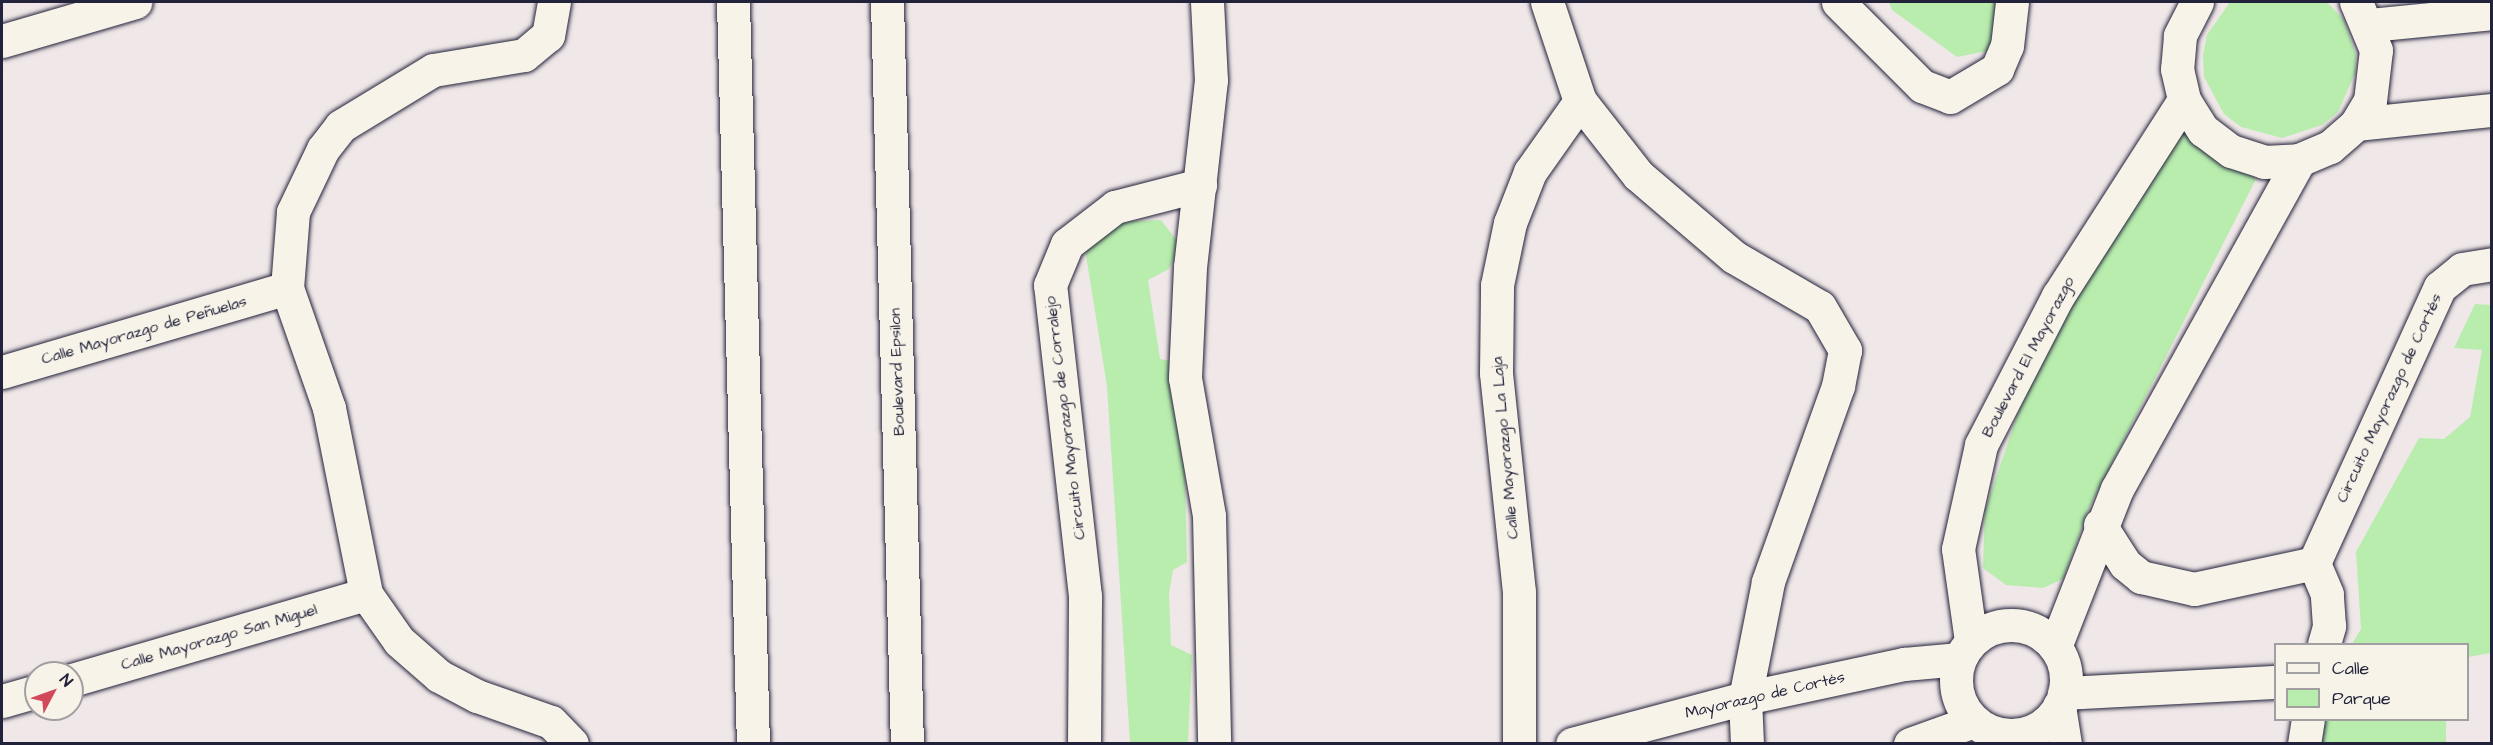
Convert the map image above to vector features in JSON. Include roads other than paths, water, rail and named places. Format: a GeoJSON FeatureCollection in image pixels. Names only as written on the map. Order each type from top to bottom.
{"type":"FeatureCollection","features":[{"type":"Feature","properties":{"kind":"street"},"geometry":{"type":"LineString","coordinates":[[2,41],[135,2]]}},
{"type":"Feature","properties":{"kind":"street"},"geometry":{"type":"LineString","coordinates":[[554,2],[548,35],[524,56],[433,70],[341,126],[318,158],[293,212],[287,288],[329,408],[366,594],[399,641],[439,676],[477,696],[551,722],[572,744]]}},
{"type":"Feature","properties":{"kind":"street"},"geometry":{"type":"LineString","coordinates":[[733,2],[753,744]]}},
{"type":"Feature","properties":{"kind":"street","name":"Boulevard Epsilon"},"geometry":{"type":"LineString","coordinates":[[887,2],[907,744]]}},
{"type":"Feature","properties":{"kind":"street"},"geometry":{"type":"LineString","coordinates":[[1207,2],[1211,80],[1200,185],[1185,378],[1209,516],[1214,744]]}},
{"type":"Feature","properties":{"kind":"street"},"geometry":{"type":"LineString","coordinates":[[1547,2],[1580,101],[1638,175],[1686,221],[1734,257],[1820,308],[1845,350],[1841,376],[1768,582],[1745,698],[1748,744]]}},
{"type":"Feature","properties":{"kind":"street"},"geometry":{"type":"LineString","coordinates":[[1838,2],[1922,86],[1950,97],[1997,69],[2007,46],[2012,2]]}},
{"type":"Feature","properties":{"kind":"street"},"geometry":{"type":"LineString","coordinates":[[2197,2],[2180,36],[2177,69],[2184,100],[2204,129],[2231,151],[2264,162],[2299,160],[2331,147],[2356,124],[2376,76],[2362,8],[2492,13]]}},
{"type":"Feature","properties":{"kind":"street","name":"Boulevard El Mayorazgo"},"geometry":{"type":"LineString","coordinates":[[1966,650],[1958,549],[1981,445],[2058,296],[2184,100]]}},
{"type":"Feature","properties":{"kind":"street","name":"Calle Mayorazgo La Laja"},"geometry":{"type":"LineString","coordinates":[[1519,744],[1519,592],[1496,373],[1497,285],[1510,223],[1530,172],[1580,101]]}},
{"type":"Feature","properties":{"kind":"street"},"geometry":{"type":"LineString","coordinates":[[2356,124],[2492,110]]}},
{"type":"Feature","properties":{"kind":"street"},"geometry":{"type":"LineString","coordinates":[[2055,647],[2100,525],[2299,160]]}},
{"type":"Feature","properties":{"kind":"street","name":"Circuito Mayorazgo de Corralejo"},"geometry":{"type":"LineString","coordinates":[[1084,744],[1085,596],[1050,285],[1067,244],[1115,207],[1200,185]]}},
{"type":"Feature","properties":{"kind":"street","name":"Circuito Mayorazgo de Cortés"},"geometry":{"type":"LineString","coordinates":[[2314,563],[2440,287],[2462,269],[2492,264]]}},
{"type":"Feature","properties":{"kind":"street","name":"Calle Mayorazgo de Peñuelas"},"geometry":{"type":"LineString","coordinates":[[2,372],[287,288]]}},
{"type":"Feature","properties":{"kind":"street"},"geometry":{"type":"LineString","coordinates":[[2100,525],[2125,564],[2141,577],[2194,589],[2314,563],[2327,594],[2329,626],[2325,643]]}},
{"type":"Feature","properties":{"kind":"street","name":"Calle Mayorazgo San Miguel"},"geometry":{"type":"LineString","coordinates":[[84,676],[366,594]]}},
{"type":"Feature","properties":{"kind":"street"},"geometry":{"type":"LineString","coordinates":[[1981,731],[1957,692],[1966,650],[1986,630],[2023,626],[2055,647],[2064,669],[2062,700],[2065,744]]}},
{"type":"Feature","properties":{"kind":"street","name":"Mayorazgo de Cortés"},"geometry":{"type":"LineString","coordinates":[[1572,744],[1745,698],[1966,650]]}},
{"type":"Feature","properties":{"kind":"street"},"geometry":{"type":"LineString","coordinates":[[1910,744],[1981,731],[2026,733],[2062,700],[2274,682]]}},
{"type":"Feature","properties":{"kind":"street"},"geometry":{"type":"LineString","coordinates":[[2,701],[24,695]]}},
{"type":"Feature","properties":{"kind":"street"},"geometry":{"type":"LineString","coordinates":[[2304,744],[2308,721]]}}]}
